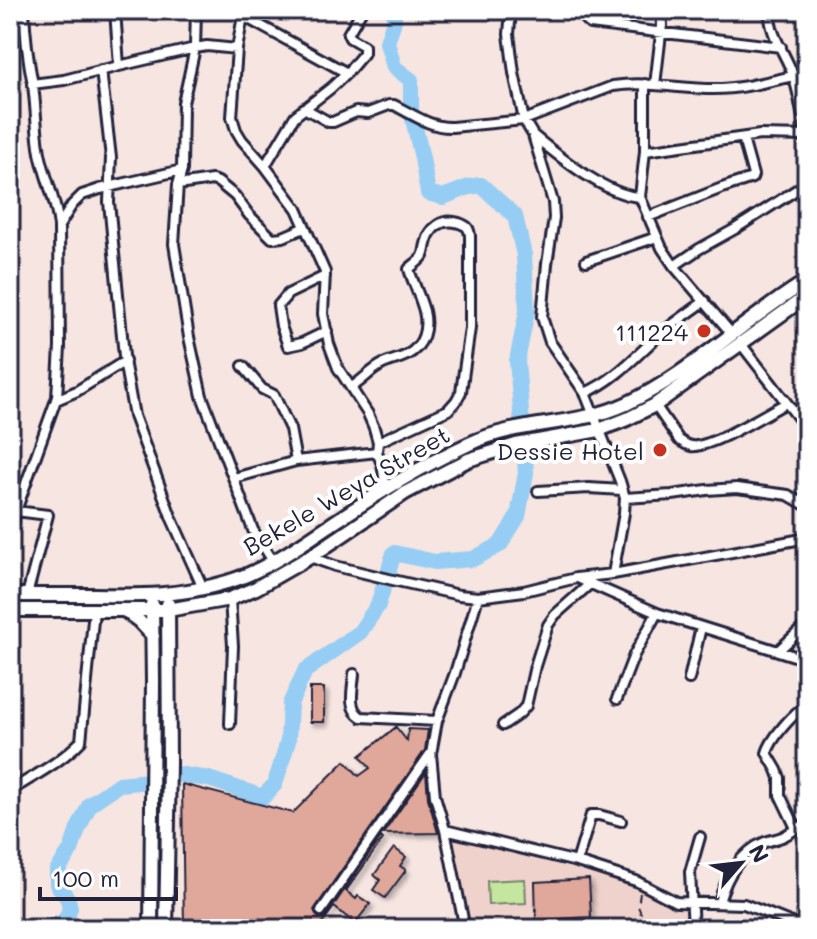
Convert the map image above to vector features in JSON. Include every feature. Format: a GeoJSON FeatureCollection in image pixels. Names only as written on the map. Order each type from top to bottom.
{"type":"FeatureCollection","features":[{"type":"Feature","properties":{"kind":"main road","name":"Bekele Weya Street"},"geometry":{"type":"LineString","coordinates":[[10,595],[168,595],[229,582],[273,561],[426,465],[470,443],[518,428],[594,416],[649,392],[807,281]]}},
{"type":"Feature","properties":{"kind":"main road"},"geometry":{"type":"LineString","coordinates":[[10,610],[152,611],[188,608],[230,599],[310,557],[429,479],[468,460],[522,444],[599,430],[655,405],[807,296]]}},
{"type":"Feature","properties":{"kind":"main road"},"geometry":{"type":"LineString","coordinates":[[166,929],[168,595]]}},
{"type":"Feature","properties":{"kind":"main road"},"geometry":{"type":"LineString","coordinates":[[151,596],[151,929]]}},
{"type":"Feature","properties":{"kind":"main road"},"geometry":{"type":"LineString","coordinates":[[168,639],[188,608]]}},
{"type":"Feature","properties":{"kind":"main road"},"geometry":{"type":"LineString","coordinates":[[124,610],[153,636]]}},
{"type":"Feature","properties":{"kind":"street"},"geometry":{"type":"LineString","coordinates":[[10,532],[56,400],[60,347],[57,206],[40,153],[24,10]]}},
{"type":"Feature","properties":{"kind":"street"},"geometry":{"type":"LineString","coordinates":[[115,10],[119,66]]}},
{"type":"Feature","properties":{"kind":"street"},"geometry":{"type":"LineString","coordinates":[[196,10],[195,48],[183,103],[182,170],[174,244],[202,396],[253,530],[273,561]]}},
{"type":"Feature","properties":{"kind":"street"},"geometry":{"type":"LineString","coordinates":[[265,166],[290,123],[347,73],[364,53],[364,46],[348,34],[362,10]]}},
{"type":"Feature","properties":{"kind":"street"},"geometry":{"type":"LineString","coordinates":[[511,10],[509,34],[524,120],[533,135],[553,202],[554,218],[542,317],[550,342],[585,393],[624,494],[624,513],[613,574]]}},
{"type":"Feature","properties":{"kind":"street"},"geometry":{"type":"LineString","coordinates":[[583,10],[582,14],[590,24],[781,47]]}},
{"type":"Feature","properties":{"kind":"street"},"geometry":{"type":"LineString","coordinates":[[655,85],[661,10]]}},
{"type":"Feature","properties":{"kind":"street"},"geometry":{"type":"LineString","coordinates":[[645,151],[760,135],[807,137],[793,76],[773,30],[770,10]]}},
{"type":"Feature","properties":{"kind":"street"},"geometry":{"type":"LineString","coordinates":[[347,73],[244,13],[237,49],[232,117],[242,140],[297,209],[325,276],[323,314],[329,344],[338,368],[368,414],[378,442],[377,452],[386,489]]}},
{"type":"Feature","properties":{"kind":"street"},"geometry":{"type":"LineString","coordinates":[[32,84],[64,80],[195,48],[237,49]]}},
{"type":"Feature","properties":{"kind":"street"},"geometry":{"type":"LineString","coordinates":[[101,70],[111,158],[109,202],[125,361],[134,416],[172,519],[203,588]]}},
{"type":"Feature","properties":{"kind":"street"},"geometry":{"type":"LineString","coordinates":[[304,108],[333,122],[356,112],[368,113],[394,105],[442,128],[524,120],[613,86],[645,84],[714,89],[755,85],[807,73]]}},
{"type":"Feature","properties":{"kind":"street"},"geometry":{"type":"LineString","coordinates":[[645,84],[645,151],[640,197],[657,237],[674,266],[731,333]]}},
{"type":"Feature","properties":{"kind":"street"},"geometry":{"type":"LineString","coordinates":[[533,135],[604,185],[622,195],[640,197]]}},
{"type":"Feature","properties":{"kind":"street"},"geometry":{"type":"LineString","coordinates":[[648,217],[752,178],[743,139]]}},
{"type":"Feature","properties":{"kind":"street"},"geometry":{"type":"LineString","coordinates":[[59,226],[82,195],[182,170]]}},
{"type":"Feature","properties":{"kind":"street"},"geometry":{"type":"LineString","coordinates":[[178,185],[212,180],[218,182],[235,196],[272,238],[304,228]]}},
{"type":"Feature","properties":{"kind":"street"},"geometry":{"type":"LineString","coordinates":[[674,266],[807,183]]}},
{"type":"Feature","properties":{"kind":"street"},"geometry":{"type":"LineString","coordinates":[[352,387],[384,364],[406,356],[421,342],[426,321],[409,269],[423,257],[430,233],[444,221],[467,226],[470,230],[470,328],[461,392],[448,410],[378,442]]}},
{"type":"Feature","properties":{"kind":"street"},"geometry":{"type":"LineString","coordinates":[[586,261],[657,237]]}},
{"type":"Feature","properties":{"kind":"street"},"geometry":{"type":"LineString","coordinates":[[325,276],[288,294],[278,306],[288,346],[327,331]]}},
{"type":"Feature","properties":{"kind":"street"},"geometry":{"type":"LineString","coordinates":[[585,393],[627,365],[662,333],[705,301]]}},
{"type":"Feature","properties":{"kind":"street"},"geometry":{"type":"LineString","coordinates":[[741,344],[806,426]]}},
{"type":"Feature","properties":{"kind":"street"},"geometry":{"type":"LineString","coordinates":[[56,400],[77,391],[125,361]]}},
{"type":"Feature","properties":{"kind":"street"},"geometry":{"type":"LineString","coordinates":[[243,366],[262,389],[274,395],[290,429],[296,461]]}},
{"type":"Feature","properties":{"kind":"street"},"geometry":{"type":"LineString","coordinates":[[655,405],[679,440],[692,446],[709,443],[786,403]]}},
{"type":"Feature","properties":{"kind":"street"},"geometry":{"type":"LineString","coordinates":[[234,478],[296,461],[377,452]]}},
{"type":"Feature","properties":{"kind":"street"},"geometry":{"type":"LineString","coordinates":[[538,491],[589,488],[624,494],[672,495],[737,488],[788,495],[807,506]]}},
{"type":"Feature","properties":{"kind":"street"},"geometry":{"type":"LineString","coordinates":[[16,511],[48,515],[27,595]]}},
{"type":"Feature","properties":{"kind":"street"},"geometry":{"type":"LineString","coordinates":[[310,557],[335,566],[478,597],[807,538]]}},
{"type":"Feature","properties":{"kind":"street"},"geometry":{"type":"LineString","coordinates":[[576,578],[657,613],[807,660]]}},
{"type":"Feature","properties":{"kind":"street"},"geometry":{"type":"LineString","coordinates":[[503,725],[526,706],[548,625],[591,583]]}},
{"type":"Feature","properties":{"kind":"street"},"geometry":{"type":"LineString","coordinates":[[465,929],[435,796],[431,754],[437,721],[478,597]]}},
{"type":"Feature","properties":{"kind":"street"},"geometry":{"type":"LineString","coordinates":[[230,599],[233,646],[230,724]]}},
{"type":"Feature","properties":{"kind":"street"},"geometry":{"type":"LineString","coordinates":[[10,791],[71,751],[81,741],[94,610]]}},
{"type":"Feature","properties":{"kind":"street"},"geometry":{"type":"LineString","coordinates":[[617,699],[634,655],[657,613]]}},
{"type":"Feature","properties":{"kind":"street"},"geometry":{"type":"LineString","coordinates":[[779,650],[807,624]]}},
{"type":"Feature","properties":{"kind":"street"},"geometry":{"type":"LineString","coordinates":[[689,679],[701,627]]}},
{"type":"Feature","properties":{"kind":"street"},"geometry":{"type":"LineString","coordinates":[[354,674],[352,707],[361,717],[437,721]]}},
{"type":"Feature","properties":{"kind":"street"},"geometry":{"type":"LineString","coordinates":[[796,828],[780,795],[777,770],[767,753],[769,745],[794,715],[807,706]]}},
{"type":"Feature","properties":{"kind":"street"},"geometry":{"type":"LineString","coordinates":[[321,911],[431,754]]}},
{"type":"Feature","properties":{"kind":"street"},"geometry":{"type":"LineString","coordinates":[[577,862],[591,815],[621,821]]}},
{"type":"Feature","properties":{"kind":"street"},"geometry":{"type":"LineString","coordinates":[[719,902],[724,885],[736,865],[749,852],[807,824]]}},
{"type":"Feature","properties":{"kind":"street"},"geometry":{"type":"LineString","coordinates":[[445,830],[577,862],[641,884],[676,902],[750,905],[807,929]]}},
{"type":"Feature","properties":{"kind":"street"},"geometry":{"type":"LineString","coordinates":[[693,929],[690,872],[700,837]]}},
{"type":"Feature","properties":{"kind":"path"},"geometry":{"type":"LineString","coordinates":[[641,884],[638,906],[647,929]]}},
{"type":"Feature","properties":{"kind":"shaded area"},"geometry":{"type":"Polygon","coordinates":[[[453,839],[619,880],[678,910],[685,910],[688,929],[469,929],[453,839]]]}},
{"type":"Feature","properties":{"kind":"green space"},"geometry":{"type":"Polygon","coordinates":[[[525,879],[526,903],[488,905],[487,881],[525,879]]]}},
{"type":"Feature","properties":{"kind":"building"},"geometry":{"type":"Polygon","coordinates":[[[310,688],[324,688],[324,722],[310,722],[310,688]]]}},
{"type":"Feature","properties":{"kind":"building"},"geometry":{"type":"Polygon","coordinates":[[[396,727],[407,741],[408,729],[428,730],[425,750],[314,910],[318,917],[327,915],[381,837],[383,839],[346,891],[370,904],[355,923],[334,907],[318,929],[184,929],[182,784],[293,813],[345,761],[359,776],[370,768],[360,756],[396,727]]]}},
{"type":"Feature","properties":{"kind":"building"},"geometry":{"type":"Polygon","coordinates":[[[426,772],[428,798],[438,833],[383,834],[426,772]]]}},
{"type":"Feature","properties":{"kind":"building"},"geometry":{"type":"Polygon","coordinates":[[[394,848],[406,857],[400,866],[406,870],[385,898],[373,890],[380,880],[374,875],[394,848]]]}},
{"type":"Feature","properties":{"kind":"building"},"geometry":{"type":"Polygon","coordinates":[[[589,879],[591,917],[536,920],[535,882],[589,879]]]}},
{"type":"Feature","properties":{"kind":"waterway"},"geometry":{"type":"LineString","coordinates":[[42,929],[65,921],[70,908],[68,899],[57,884],[57,871],[71,850],[90,804],[119,784],[150,781],[176,774],[209,779],[263,797],[275,784],[288,741],[290,704],[305,671],[360,632],[378,605],[394,553],[435,562],[473,559],[500,545],[518,516],[526,473],[517,361],[527,311],[524,255],[515,216],[481,185],[443,197],[428,193],[411,110],[411,80],[394,67],[387,42],[394,10]]}},
{"type":"Feature","properties":{"kind":"place","name":"111224"},"geometry":{"type":"Point","coordinates":[704,331]}},
{"type":"Feature","properties":{"kind":"place","name":"Dessie Hotel"},"geometry":{"type":"Point","coordinates":[660,450]}}]}
